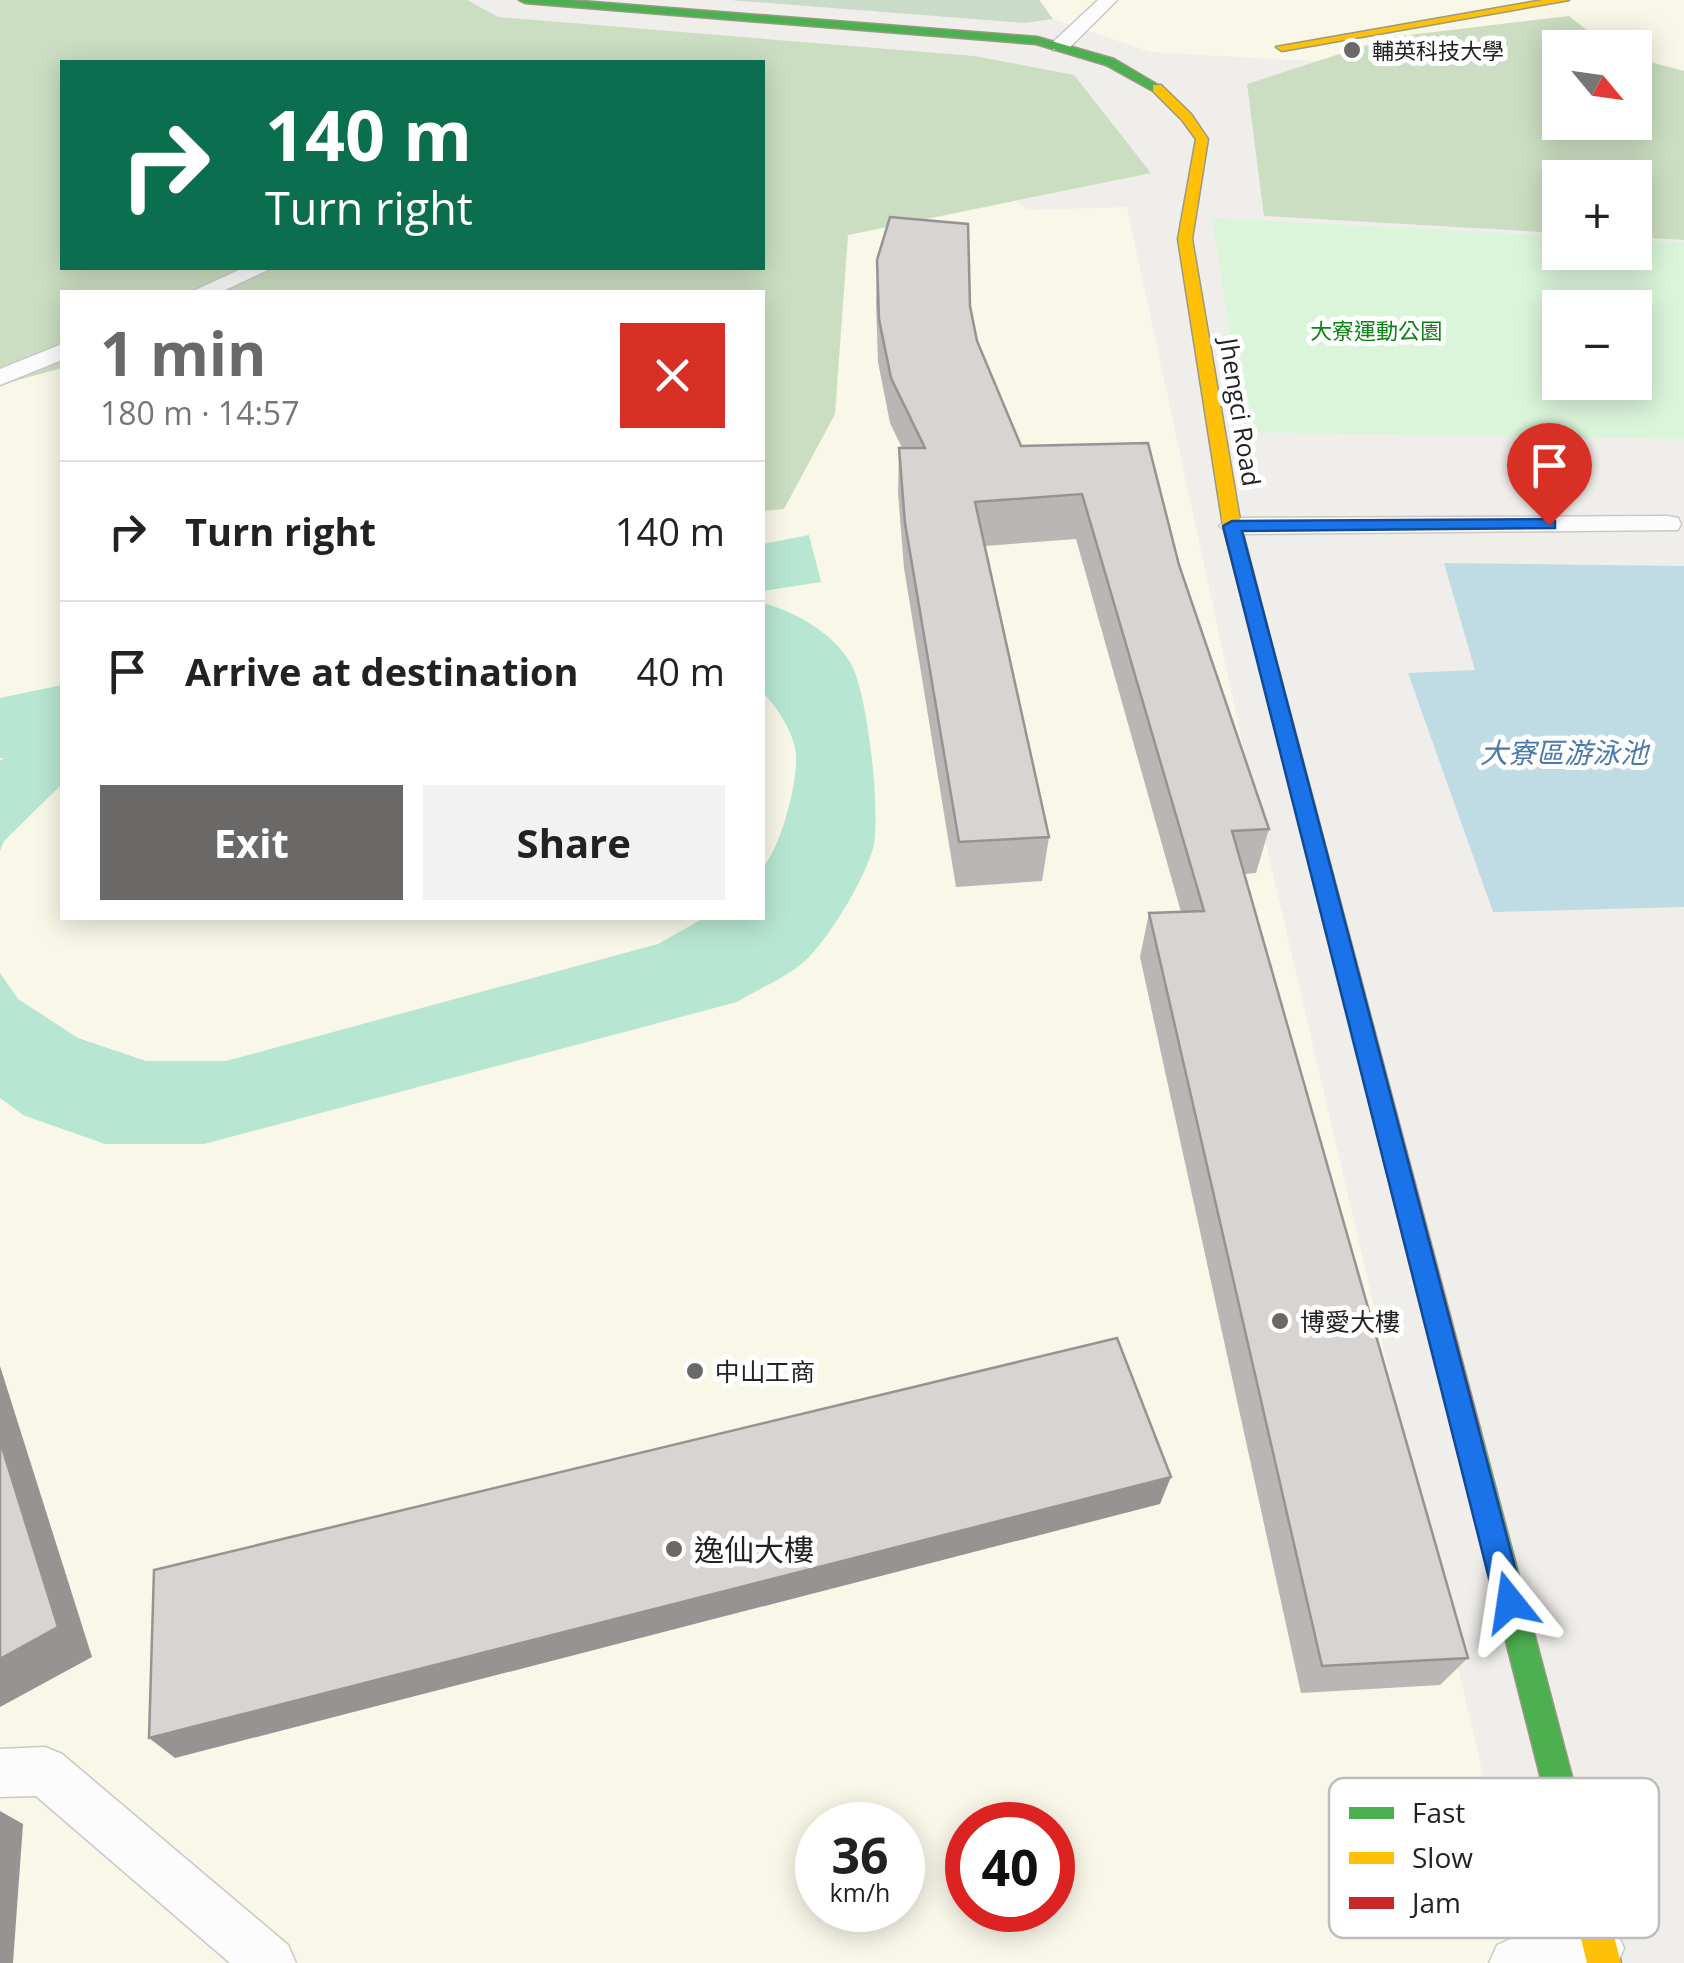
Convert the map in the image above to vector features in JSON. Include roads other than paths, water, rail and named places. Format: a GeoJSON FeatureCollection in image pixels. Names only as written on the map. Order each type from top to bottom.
{"type":"FeatureCollection","features":[{"type":"Feature","properties":{"kind":"street","name":"Jhengci Road"},"geometry":{"type":"LineString","coordinates":[[525,0],[1037,40],[1135,72],[1183,107],[1202,139],[1185,239],[1232,526],[1555,1778]]}},
{"type":"Feature","properties":{"kind":"street"},"geometry":{"type":"LineString","coordinates":[[1282,47],[1564,0]]}},
{"type":"Feature","properties":{"kind":"lane"},"geometry":{"type":"LineString","coordinates":[[1060,46],[1108,0]]}},
{"type":"Feature","properties":{"kind":"lane"},"geometry":{"type":"LineString","coordinates":[[207,290],[256,270]]}},
{"type":"Feature","properties":{"kind":"lane"},"geometry":{"type":"LineString","coordinates":[[0,378],[60,353]]}},
{"type":"Feature","properties":{"kind":"lane"},"geometry":{"type":"LineString","coordinates":[[1232,526],[1668,524]]}},
{"type":"Feature","properties":{"kind":"lane"},"geometry":{"type":"LineString","coordinates":[[0,1772],[45,1771],[270,1963]]}},
{"type":"Feature","properties":{"kind":"lane"},"geometry":{"type":"LineString","coordinates":[[1514,1963],[1601,1955]]}},
{"type":"Feature","properties":{"kind":"water","name":"大寮區游泳池"},"geometry":{"type":"Polygon","coordinates":[[[1444,563],[1684,566],[1684,907],[1493,912],[1408,673],[1475,670],[1444,563]]]}},
{"type":"Feature","properties":{"kind":"place","name":"輔英科技大學"},"geometry":{"type":"Point","coordinates":[1352,50]}},
{"type":"Feature","properties":{"kind":"place","name":"博愛大樓"},"geometry":{"type":"Point","coordinates":[1280,1321]}},
{"type":"Feature","properties":{"kind":"place","name":"中山工商"},"geometry":{"type":"Point","coordinates":[695,1371]}},
{"type":"Feature","properties":{"kind":"place","name":"逸仙大樓"},"geometry":{"type":"Point","coordinates":[674,1549]}},
{"type":"Feature","properties":{"kind":"park label","name":"大寮運動公園"},"geometry":{"type":"Point","coordinates":[1376,330]}}]}
